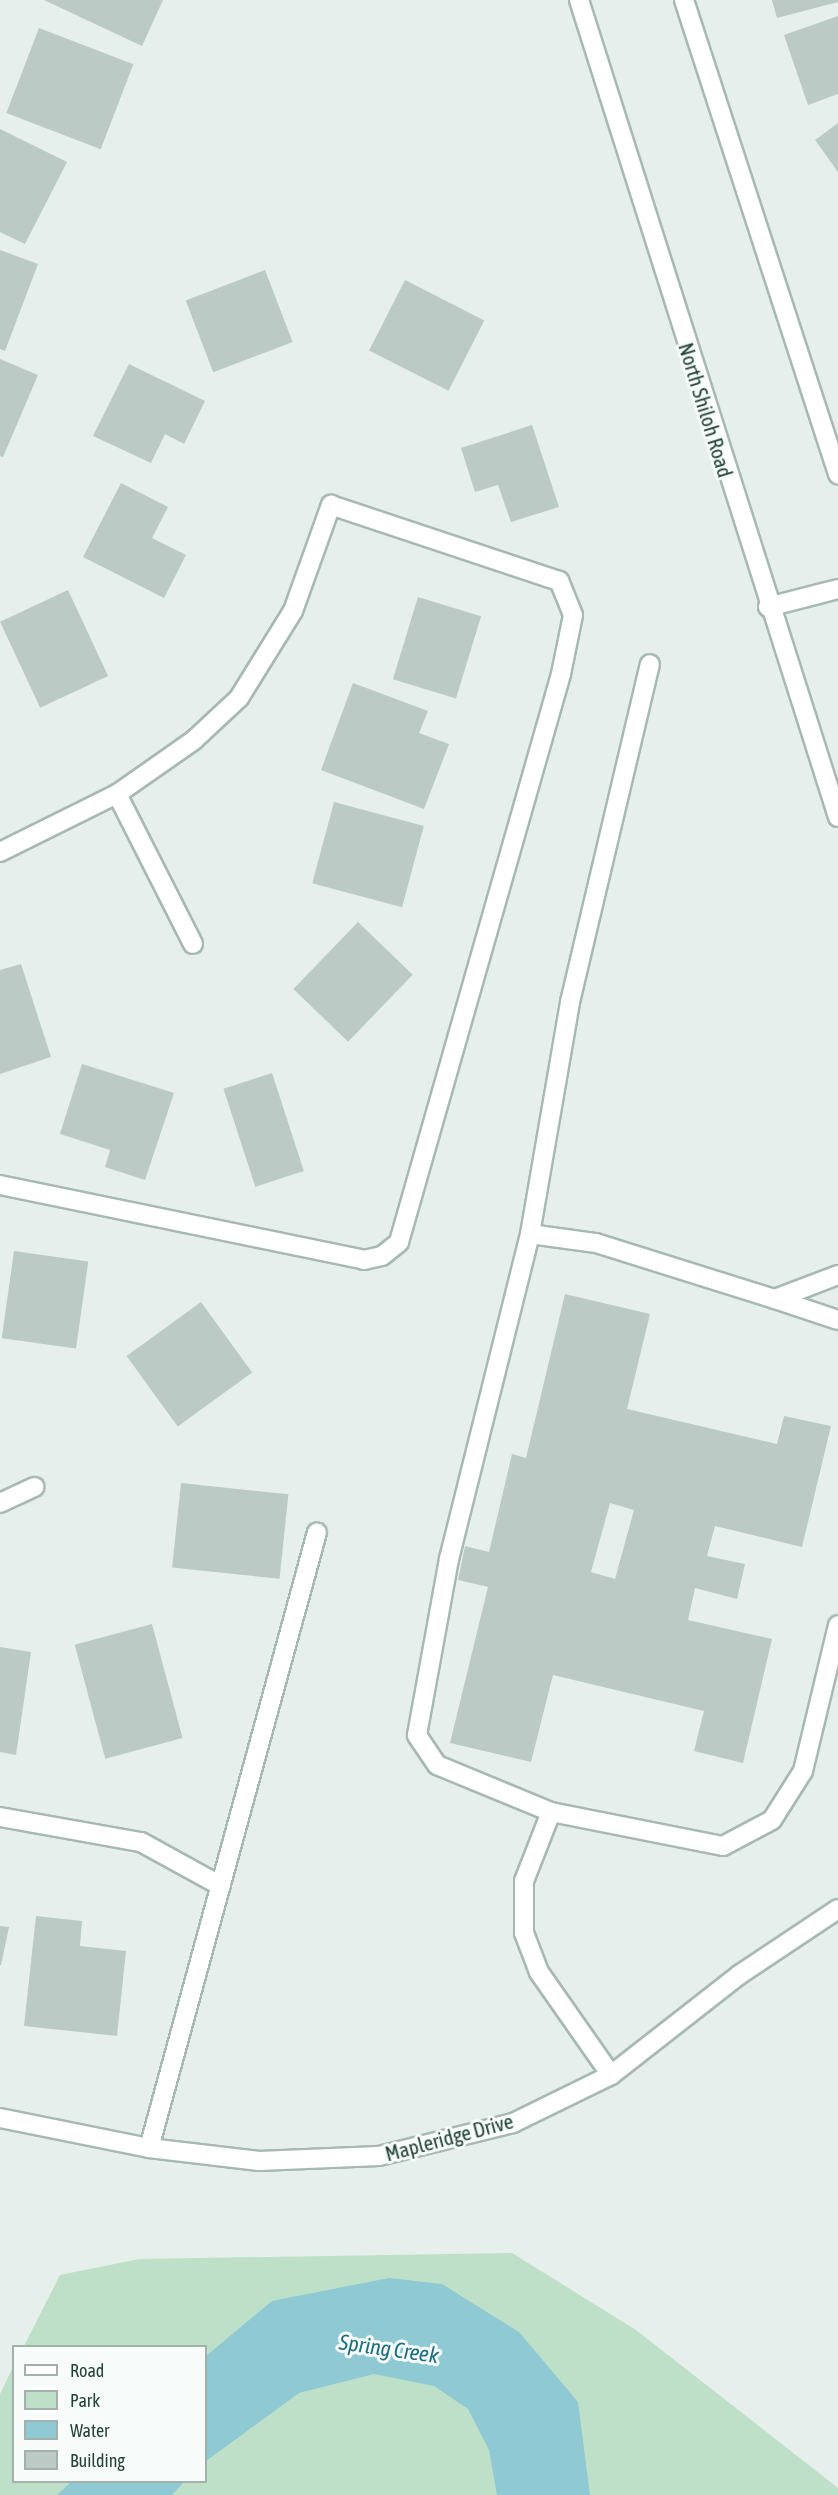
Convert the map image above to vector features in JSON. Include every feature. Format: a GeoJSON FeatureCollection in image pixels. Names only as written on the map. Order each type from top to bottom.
{"type":"FeatureCollection","features":[{"type":"Feature","properties":{"kind":"street","name":"North Shiloh Road"},"geometry":{"type":"LineString","coordinates":[[579,0],[768,607],[838,818]]}},
{"type":"Feature","properties":{"kind":"street"},"geometry":{"type":"LineString","coordinates":[[684,0],[838,475]]}},
{"type":"Feature","properties":{"kind":"street"},"geometry":{"type":"LineString","coordinates":[[0,852],[117,794],[194,740],[239,698],[293,611],[331,505],[559,581],[573,615],[558,685],[399,1242],[382,1256],[364,1260],[0,1185]]}},
{"type":"Feature","properties":{"kind":"street"},"geometry":{"type":"LineString","coordinates":[[768,607],[838,589]]}},
{"type":"Feature","properties":{"kind":"street"},"geometry":{"type":"LineString","coordinates":[[650,664],[570,1002],[530,1234],[449,1559],[417,1735],[437,1765],[551,1812],[723,1846],[772,1820],[803,1771],[838,1625]]}},
{"type":"Feature","properties":{"kind":"street"},"geometry":{"type":"LineString","coordinates":[[117,794],[193,944]]}},
{"type":"Feature","properties":{"kind":"street"},"geometry":{"type":"LineString","coordinates":[[530,1234],[596,1243],[838,1320]]}},
{"type":"Feature","properties":{"kind":"street"},"geometry":{"type":"LineString","coordinates":[[775,1299],[838,1275]]}},
{"type":"Feature","properties":{"kind":"street"},"geometry":{"type":"LineString","coordinates":[[0,1503],[35,1487]]}},
{"type":"Feature","properties":{"kind":"street"},"geometry":{"type":"LineString","coordinates":[[149,2148],[317,1532]]}},
{"type":"Feature","properties":{"kind":"street"},"geometry":{"type":"LineString","coordinates":[[551,1812],[524,1881],[524,1933],[540,1972],[611,2075]]}},
{"type":"Feature","properties":{"kind":"street"},"geometry":{"type":"LineString","coordinates":[[0,1817],[141,1842],[221,1886]]}},
{"type":"Feature","properties":{"kind":"street","name":"Mapleridge Drive"},"geometry":{"type":"LineString","coordinates":[[0,2118],[149,2148],[259,2161],[379,2156],[513,2123],[611,2075],[739,1975],[838,1909]]}},
{"type":"Feature","properties":{"kind":"green space"},"geometry":{"type":"Polygon","coordinates":[[[512,2253],[636,2330],[838,2488],[838,2495],[0,2495],[0,2394],[12,2369],[12,2483],[207,2483],[207,2345],[25,2345],[60,2275],[139,2259],[512,2253]]]}},
{"type":"Feature","properties":{"kind":"water","name":"Spring Creek"},"geometry":{"type":"Polygon","coordinates":[[[389,2278],[442,2284],[519,2332],[578,2402],[590,2495],[497,2495],[489,2450],[468,2409],[434,2386],[374,2374],[299,2393],[207,2460],[207,2355],[272,2301],[389,2278]]]}},
{"type":"Feature","properties":{"kind":"water"},"geometry":{"type":"Polygon","coordinates":[[[70,2483],[183,2483],[172,2495],[57,2495],[70,2483]]]}},
{"type":"Feature","properties":{"kind":"building"},"geometry":{"type":"Polygon","coordinates":[[[44,0],[163,0],[142,46],[44,0]]]}},
{"type":"Feature","properties":{"kind":"building"},"geometry":{"type":"Polygon","coordinates":[[[772,0],[838,0],[838,2],[777,18],[772,0]]]}},
{"type":"Feature","properties":{"kind":"building"},"geometry":{"type":"Polygon","coordinates":[[[838,16],[838,94],[808,105],[784,35],[838,16]]]}},
{"type":"Feature","properties":{"kind":"building"},"geometry":{"type":"Polygon","coordinates":[[[39,28],[133,64],[101,149],[6,113],[39,28]]]}},
{"type":"Feature","properties":{"kind":"building"},"geometry":{"type":"Polygon","coordinates":[[[838,123],[838,172],[815,140],[838,123]]]}},
{"type":"Feature","properties":{"kind":"building"},"geometry":{"type":"Polygon","coordinates":[[[0,129],[67,162],[25,244],[0,232],[0,129]]]}},
{"type":"Feature","properties":{"kind":"building"},"geometry":{"type":"Polygon","coordinates":[[[0,250],[38,264],[5,351],[0,349],[0,250]]]}},
{"type":"Feature","properties":{"kind":"building"},"geometry":{"type":"Polygon","coordinates":[[[265,270],[293,342],[213,372],[186,300],[265,270]]]}},
{"type":"Feature","properties":{"kind":"building"},"geometry":{"type":"Polygon","coordinates":[[[405,280],[484,320],[448,391],[369,350],[405,280]]]}},
{"type":"Feature","properties":{"kind":"building"},"geometry":{"type":"Polygon","coordinates":[[[0,359],[38,375],[3,457],[0,456],[0,359]]]}},
{"type":"Feature","properties":{"kind":"building"},"geometry":{"type":"Polygon","coordinates":[[[129,364],[205,401],[184,444],[165,434],[151,463],[93,436],[129,364]]]}},
{"type":"Feature","properties":{"kind":"building"},"geometry":{"type":"Polygon","coordinates":[[[532,425],[559,507],[511,522],[498,485],[475,492],[461,448],[532,425]]]}},
{"type":"Feature","properties":{"kind":"building"},"geometry":{"type":"Polygon","coordinates":[[[121,483],[168,507],[152,538],[186,555],[164,598],[83,557],[121,483]]]}},
{"type":"Feature","properties":{"kind":"building"},"geometry":{"type":"Polygon","coordinates":[[[68,590],[108,676],[40,708],[0,622],[68,590]]]}},
{"type":"Feature","properties":{"kind":"building"},"geometry":{"type":"Polygon","coordinates":[[[418,597],[481,616],[456,699],[393,679],[418,597]]]}},
{"type":"Feature","properties":{"kind":"building"},"geometry":{"type":"Polygon","coordinates":[[[353,683],[428,711],[419,733],[449,744],[424,809],[321,770],[353,683]]]}},
{"type":"Feature","properties":{"kind":"building"},"geometry":{"type":"Polygon","coordinates":[[[334,802],[424,826],[402,907],[312,883],[334,802]]]}},
{"type":"Feature","properties":{"kind":"building"},"geometry":{"type":"Polygon","coordinates":[[[358,922],[413,975],[348,1042],[293,989],[358,922]]]}},
{"type":"Feature","properties":{"kind":"building"},"geometry":{"type":"Polygon","coordinates":[[[21,964],[51,1057],[0,1074],[0,970],[21,964]]]}},
{"type":"Feature","properties":{"kind":"building"},"geometry":{"type":"Polygon","coordinates":[[[82,1064],[174,1093],[145,1180],[105,1167],[110,1150],[60,1134],[82,1064]]]}},
{"type":"Feature","properties":{"kind":"building"},"geometry":{"type":"Polygon","coordinates":[[[272,1073],[304,1171],[255,1187],[223,1089],[272,1073]]]}},
{"type":"Feature","properties":{"kind":"building"},"geometry":{"type":"Polygon","coordinates":[[[14,1251],[88,1261],[76,1349],[2,1338],[14,1251]]]}},
{"type":"Feature","properties":{"kind":"building"},"geometry":{"type":"Polygon","coordinates":[[[565,1294],[650,1314],[627,1409],[777,1444],[784,1416],[831,1426],[802,1547],[715,1526],[707,1556],[745,1564],[737,1599],[695,1588],[688,1620],[772,1639],[743,1763],[694,1751],[704,1711],[553,1675],[531,1762],[450,1743],[488,1587],[458,1580],[465,1546],[489,1552],[512,1454],[526,1458],[565,1294]],[[610,1503],[591,1572],[615,1579],[634,1510],[610,1503]]]}},
{"type":"Feature","properties":{"kind":"building"},"geometry":{"type":"Polygon","coordinates":[[[201,1302],[252,1372],[178,1426],[127,1356],[201,1302]]]}},
{"type":"Feature","properties":{"kind":"building"},"geometry":{"type":"Polygon","coordinates":[[[181,1483],[288,1494],[280,1579],[172,1568],[181,1483]]]}},
{"type":"Feature","properties":{"kind":"building"},"geometry":{"type":"Polygon","coordinates":[[[152,1624],[183,1738],[105,1759],[75,1645],[152,1624]]]}},
{"type":"Feature","properties":{"kind":"building"},"geometry":{"type":"Polygon","coordinates":[[[0,1647],[31,1652],[16,1755],[0,1752],[0,1647]]]}},
{"type":"Feature","properties":{"kind":"building"},"geometry":{"type":"Polygon","coordinates":[[[36,1916],[82,1921],[80,1946],[126,1951],[117,2036],[24,2026],[36,1916]]]}},
{"type":"Feature","properties":{"kind":"building"},"geometry":{"type":"Polygon","coordinates":[[[0,1926],[9,1927],[1,1965],[0,1965],[0,1926]]]}}]}
